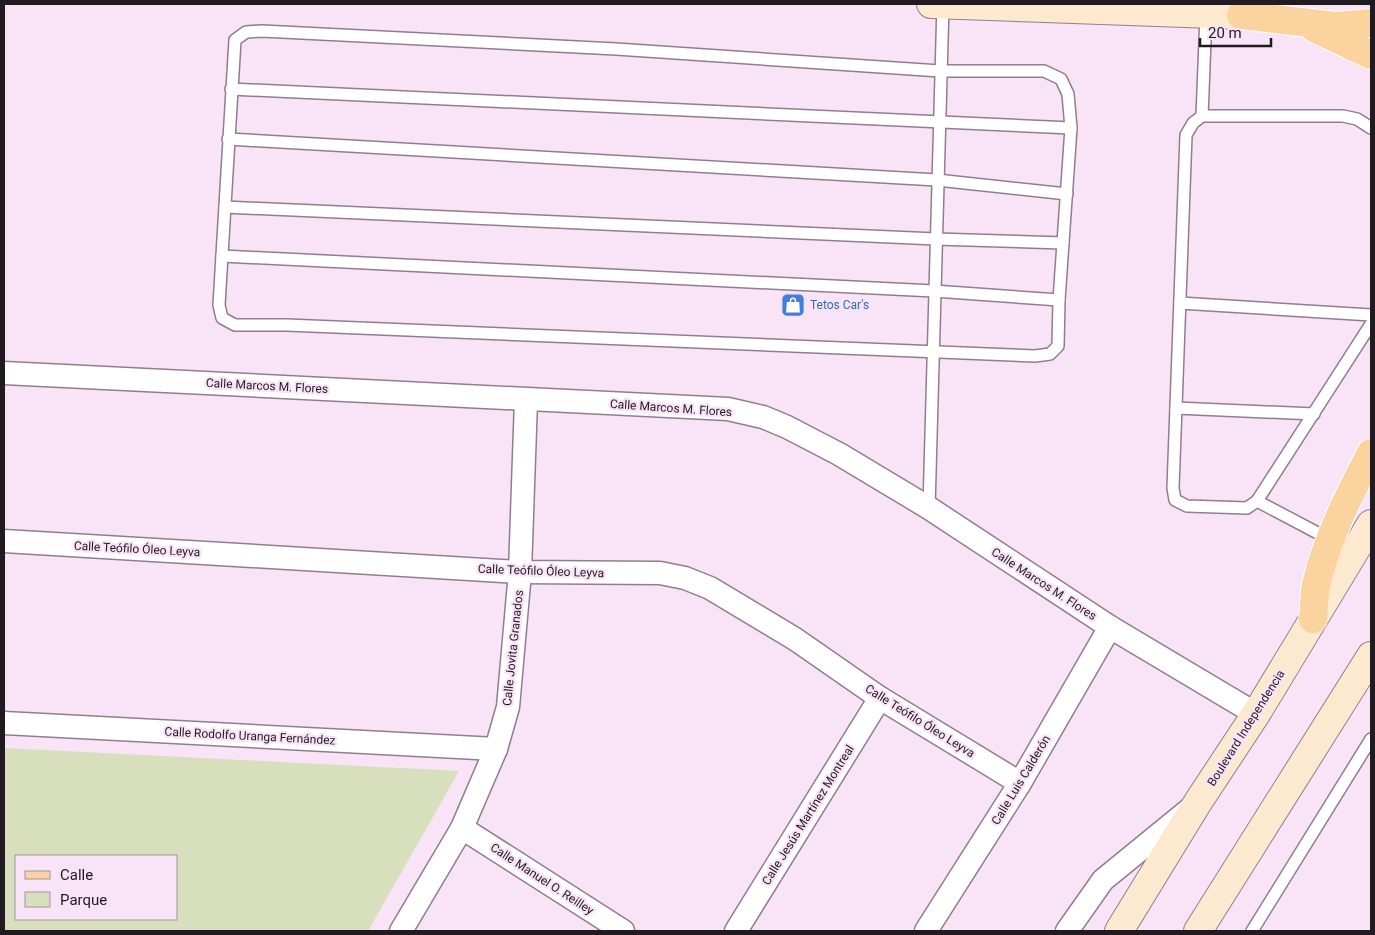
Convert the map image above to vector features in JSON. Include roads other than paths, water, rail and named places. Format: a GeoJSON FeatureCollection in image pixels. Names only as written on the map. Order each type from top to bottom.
{"type":"FeatureCollection","features":[{"type":"Feature","properties":{"kind":"main road"},"geometry":{"type":"LineString","coordinates":[[932,4],[1206,15],[1294,13],[1336,26],[1371,23]]}},
{"type":"Feature","properties":{"kind":"main road"},"geometry":{"type":"LineString","coordinates":[[1294,13],[1371,55]]}},
{"type":"Feature","properties":{"kind":"main road"},"geometry":{"type":"LineString","coordinates":[[1313,619],[1316,586],[1330,539],[1354,485],[1371,453]]}},
{"type":"Feature","properties":{"kind":"main road","name":"Boulevard Independencia"},"geometry":{"type":"LineString","coordinates":[[1119,931],[1198,802],[1256,714],[1371,524]]}},
{"type":"Feature","properties":{"kind":"main road"},"geometry":{"type":"LineString","coordinates":[[1198,931],[1371,656]]}},
{"type":"Feature","properties":{"kind":"street","name":"Calle Marcos M. Flores"},"geometry":{"type":"LineString","coordinates":[[4,373],[728,409],[763,417],[839,454],[929,508],[1110,627],[1256,714]]}},
{"type":"Feature","properties":{"kind":"street","name":"Calle Jovita Granados"},"geometry":{"type":"LineString","coordinates":[[401,931],[462,828],[496,749],[508,707],[520,572],[526,400]]}},
{"type":"Feature","properties":{"kind":"street","name":"Calle Teófilo Óleo Leyva"},"geometry":{"type":"LineString","coordinates":[[4,541],[520,572],[660,573],[685,578],[710,588],[795,639],[880,698],[1020,783]]}},
{"type":"Feature","properties":{"kind":"street","name":"Calle Luis Calderón"},"geometry":{"type":"LineString","coordinates":[[926,931],[1020,783],[1110,627]]}},
{"type":"Feature","properties":{"kind":"street","name":"Calle Jesús Martínez Montreal"},"geometry":{"type":"LineString","coordinates":[[736,931],[880,698]]}},
{"type":"Feature","properties":{"kind":"street","name":"Calle Rodolfo Uranga Fernández"},"geometry":{"type":"LineString","coordinates":[[4,723],[496,749]]}},
{"type":"Feature","properties":{"kind":"street"},"geometry":{"type":"LineString","coordinates":[[1068,931],[1103,880],[1198,802]]}},
{"type":"Feature","properties":{"kind":"street","name":"Calle Manuel O. Reilley"},"geometry":{"type":"LineString","coordinates":[[462,828],[623,931]]}},
{"type":"Feature","properties":{"kind":"lane"},"geometry":{"type":"LineString","coordinates":[[929,508],[942,4]]}},
{"type":"Feature","properties":{"kind":"lane"},"geometry":{"type":"LineString","coordinates":[[1202,116],[1206,15]]}},
{"type":"Feature","properties":{"kind":"lane"},"geometry":{"type":"LineString","coordinates":[[262,31],[616,49],[940,71],[1044,71],[1061,79],[1068,94],[1071,128],[1059,300],[1058,346],[1050,354],[1035,356],[287,325],[235,325],[222,318],[219,304],[235,40],[246,32],[262,31]]}},
{"type":"Feature","properties":{"kind":"lane"},"geometry":{"type":"LineString","coordinates":[[231,89],[1071,128]]}},
{"type":"Feature","properties":{"kind":"lane"},"geometry":{"type":"LineString","coordinates":[[1371,128],[1357,120],[1343,116],[1202,116],[1193,123],[1186,135],[1173,488],[1175,500],[1187,506],[1247,508],[1258,501],[1371,324]]}},
{"type":"Feature","properties":{"kind":"lane"},"geometry":{"type":"LineString","coordinates":[[228,139],[937,180],[1067,194]]}},
{"type":"Feature","properties":{"kind":"lane"},"geometry":{"type":"LineString","coordinates":[[225,207],[1063,243]]}},
{"type":"Feature","properties":{"kind":"lane"},"geometry":{"type":"LineString","coordinates":[[222,256],[934,291],[1059,300]]}},
{"type":"Feature","properties":{"kind":"lane"},"geometry":{"type":"LineString","coordinates":[[1180,303],[1371,315]]}},
{"type":"Feature","properties":{"kind":"lane"},"geometry":{"type":"LineString","coordinates":[[1176,408],[1314,414]]}},
{"type":"Feature","properties":{"kind":"lane"},"geometry":{"type":"LineString","coordinates":[[1258,501],[1330,539]]}},
{"type":"Feature","properties":{"kind":"lane"},"geometry":{"type":"LineString","coordinates":[[1252,931],[1371,739]]}},
{"type":"Feature","properties":{"kind":"place","name":"Tetos Car's"},"geometry":{"type":"Point","coordinates":[793,305]}}]}
